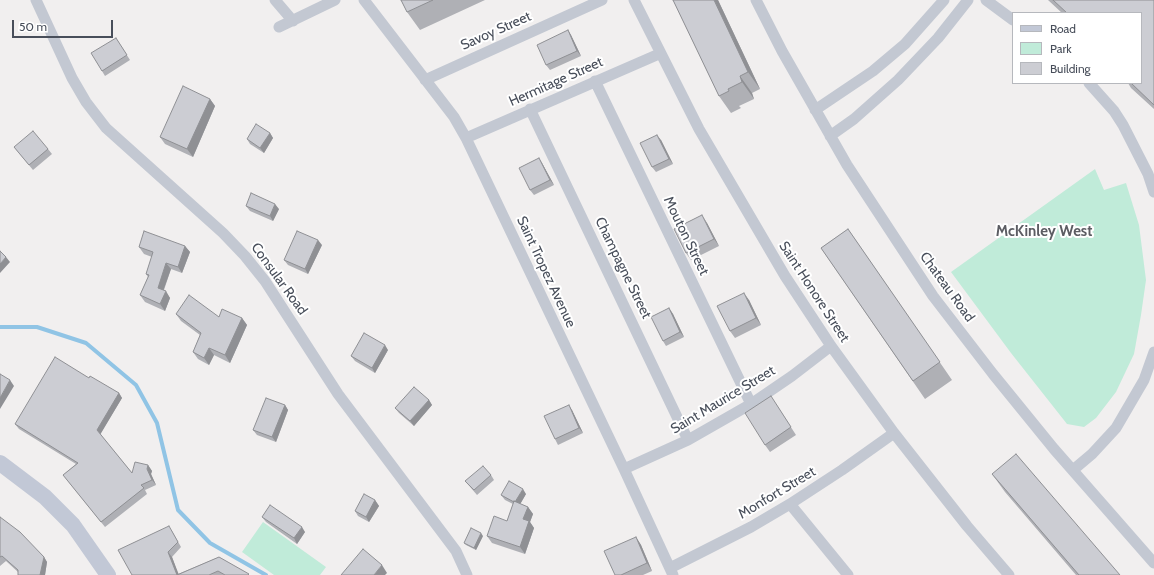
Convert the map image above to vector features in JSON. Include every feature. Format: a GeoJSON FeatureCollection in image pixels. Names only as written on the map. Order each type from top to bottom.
{"type":"FeatureCollection","features":[{"type":"Feature","properties":{"kind":"street","name":"Consular Road"},"geometry":{"type":"LineString","coordinates":[[36,0],[72,78],[86,102],[106,128],[223,233],[250,262],[265,281],[338,394],[456,551],[467,575]]}},
{"type":"Feature","properties":{"kind":"street"},"geometry":{"type":"LineString","coordinates":[[275,0],[293,21]]}},
{"type":"Feature","properties":{"kind":"street"},"geometry":{"type":"LineString","coordinates":[[279,27],[335,0]]}},
{"type":"Feature","properties":{"kind":"street","name":"Saint Tropez Avenue"},"geometry":{"type":"LineString","coordinates":[[364,0],[454,117],[466,138],[671,571]]}},
{"type":"Feature","properties":{"kind":"street","name":"Savoy Street"},"geometry":{"type":"LineString","coordinates":[[425,80],[602,0]]}},
{"type":"Feature","properties":{"kind":"street","name":"Saint Honore Street"},"geometry":{"type":"LineString","coordinates":[[634,0],[659,54],[699,129],[740,203],[785,276],[831,346],[894,433],[967,526],[1009,575]]}},
{"type":"Feature","properties":{"kind":"street","name":"Chateau Road"},"geometry":{"type":"LineString","coordinates":[[756,0],[830,136],[884,224],[933,296],[993,374],[1073,470],[1154,563]]}},
{"type":"Feature","properties":{"kind":"street"},"geometry":{"type":"LineString","coordinates":[[815,110],[840,95],[874,71],[905,44],[944,0]]}},
{"type":"Feature","properties":{"kind":"street"},"geometry":{"type":"LineString","coordinates":[[830,136],[854,119],[898,80],[938,38],[968,0]]}},
{"type":"Feature","properties":{"kind":"street"},"geometry":{"type":"LineString","coordinates":[[986,0],[1012,19]]}},
{"type":"Feature","properties":{"kind":"street","name":"Hermitage Street"},"geometry":{"type":"LineString","coordinates":[[466,138],[659,54]]}},
{"type":"Feature","properties":{"kind":"street","name":"Mouton Street"},"geometry":{"type":"LineString","coordinates":[[595,81],[751,404]]}},
{"type":"Feature","properties":{"kind":"street"},"geometry":{"type":"LineString","coordinates":[[1090,84],[1114,111],[1123,124],[1144,167],[1154,192]]}},
{"type":"Feature","properties":{"kind":"street","name":"Champagne Street"},"geometry":{"type":"LineString","coordinates":[[530,109],[688,440]]}},
{"type":"Feature","properties":{"kind":"street","name":"Saint Maurice Street"},"geometry":{"type":"LineString","coordinates":[[624,470],[688,440],[751,404],[792,376],[831,346]]}},
{"type":"Feature","properties":{"kind":"street"},"geometry":{"type":"LineString","coordinates":[[1073,470],[1092,454],[1116,428],[1144,380],[1154,352]]}},
{"type":"Feature","properties":{"kind":"street","name":"Monfort Street"},"geometry":{"type":"LineString","coordinates":[[671,571],[790,504],[842,470],[894,433]]}},
{"type":"Feature","properties":{"kind":"street"},"geometry":{"type":"LineString","coordinates":[[0,463],[45,497],[73,525],[108,575]]}},
{"type":"Feature","properties":{"kind":"street"},"geometry":{"type":"LineString","coordinates":[[790,504],[848,575]]}},
{"type":"Feature","properties":{"kind":"green space"},"geometry":{"type":"Polygon","coordinates":[[[1095,169],[1104,190],[1126,183],[1139,225],[1146,280],[1134,354],[1116,392],[1096,418],[1084,427],[1067,424],[1011,353],[951,272],[1095,169]]]}},
{"type":"Feature","properties":{"kind":"green space"},"geometry":{"type":"Polygon","coordinates":[[[263,522],[326,567],[320,575],[274,575],[242,552],[263,522]]]}},
{"type":"Feature","properties":{"kind":"building"},"geometry":{"type":"Polygon","coordinates":[[[401,0],[433,0],[407,12],[401,0]]]}},
{"type":"Feature","properties":{"kind":"building"},"geometry":{"type":"Polygon","coordinates":[[[673,0],[714,0],[748,72],[740,76],[742,82],[728,89],[729,91],[719,96],[673,0]]]}},
{"type":"Feature","properties":{"kind":"building"},"geometry":{"type":"Polygon","coordinates":[[[1053,0],[1154,0],[1154,105],[1132,84],[1142,84],[1142,12],[1066,12],[1053,0]]]}},
{"type":"Feature","properties":{"kind":"building"},"geometry":{"type":"Polygon","coordinates":[[[568,30],[577,51],[546,65],[537,45],[568,30]]]}},
{"type":"Feature","properties":{"kind":"building"},"geometry":{"type":"Polygon","coordinates":[[[116,38],[127,55],[102,71],[91,53],[116,38]]]}},
{"type":"Feature","properties":{"kind":"building"},"geometry":{"type":"Polygon","coordinates":[[[183,86],[210,99],[187,149],[160,137],[183,86]]]}},
{"type":"Feature","properties":{"kind":"building"},"geometry":{"type":"Polygon","coordinates":[[[256,124],[270,133],[260,148],[247,139],[256,124]]]}},
{"type":"Feature","properties":{"kind":"building"},"geometry":{"type":"Polygon","coordinates":[[[33,131],[48,149],[29,165],[14,147],[33,131]]]}},
{"type":"Feature","properties":{"kind":"building"},"geometry":{"type":"Polygon","coordinates":[[[657,135],[669,159],[652,167],[640,143],[657,135]]]}},
{"type":"Feature","properties":{"kind":"building"},"geometry":{"type":"Polygon","coordinates":[[[539,158],[550,180],[530,190],[519,168],[539,158]]]}},
{"type":"Feature","properties":{"kind":"building"},"geometry":{"type":"Polygon","coordinates":[[[251,193],[275,204],[270,216],[246,206],[251,193]]]}},
{"type":"Feature","properties":{"kind":"building"},"geometry":{"type":"Polygon","coordinates":[[[702,215],[714,239],[686,253],[674,229],[702,215]]]}},
{"type":"Feature","properties":{"kind":"building"},"geometry":{"type":"Polygon","coordinates":[[[848,229],[940,362],[913,381],[821,248],[848,229]]]}},
{"type":"Feature","properties":{"kind":"building"},"geometry":{"type":"Polygon","coordinates":[[[144,231],[185,246],[178,267],[166,263],[158,288],[166,291],[160,304],[140,295],[149,275],[146,274],[153,252],[139,247],[144,231]]]}},
{"type":"Feature","properties":{"kind":"building"},"geometry":{"type":"Polygon","coordinates":[[[297,231],[318,240],[305,269],[284,260],[297,231]]]}},
{"type":"Feature","properties":{"kind":"building"},"geometry":{"type":"Polygon","coordinates":[[[0,251],[6,257],[0,264],[0,251]]]}},
{"type":"Feature","properties":{"kind":"building"},"geometry":{"type":"Polygon","coordinates":[[[744,293],[756,318],[730,331],[717,306],[744,293]]]}},
{"type":"Feature","properties":{"kind":"building"},"geometry":{"type":"Polygon","coordinates":[[[189,295],[219,317],[222,309],[242,318],[225,355],[209,348],[204,358],[193,352],[201,333],[176,314],[189,295]]]}},
{"type":"Feature","properties":{"kind":"building"},"geometry":{"type":"Polygon","coordinates":[[[669,308],[680,332],[663,341],[651,317],[669,308]]]}},
{"type":"Feature","properties":{"kind":"building"},"geometry":{"type":"Polygon","coordinates":[[[364,333],[385,345],[372,368],[351,356],[364,333]]]}},
{"type":"Feature","properties":{"kind":"building"},"geometry":{"type":"Polygon","coordinates":[[[55,357],[89,378],[90,376],[119,393],[97,430],[132,473],[135,462],[148,465],[147,469],[152,480],[141,485],[144,488],[101,522],[63,475],[78,463],[15,424],[55,357]]]}},
{"type":"Feature","properties":{"kind":"building"},"geometry":{"type":"Polygon","coordinates":[[[0,374],[10,380],[0,398],[0,374]]]}},
{"type":"Feature","properties":{"kind":"building"},"geometry":{"type":"Polygon","coordinates":[[[414,387],[429,400],[410,421],[395,408],[414,387]]]}},
{"type":"Feature","properties":{"kind":"building"},"geometry":{"type":"Polygon","coordinates":[[[771,396],[791,427],[765,445],[745,413],[771,396]]]}},
{"type":"Feature","properties":{"kind":"building"},"geometry":{"type":"Polygon","coordinates":[[[266,398],[285,405],[272,437],[253,430],[266,398]]]}},
{"type":"Feature","properties":{"kind":"building"},"geometry":{"type":"Polygon","coordinates":[[[569,405],[579,428],[555,439],[544,416],[569,405]]]}},
{"type":"Feature","properties":{"kind":"building"},"geometry":{"type":"Polygon","coordinates":[[[1016,454],[1120,575],[1079,575],[992,474],[1016,454]]]}},
{"type":"Feature","properties":{"kind":"building"},"geometry":{"type":"Polygon","coordinates":[[[483,466],[491,475],[474,490],[465,481],[483,466]]]}},
{"type":"Feature","properties":{"kind":"building"},"geometry":{"type":"Polygon","coordinates":[[[509,481],[523,489],[515,502],[501,495],[509,481]]]}},
{"type":"Feature","properties":{"kind":"building"},"geometry":{"type":"Polygon","coordinates":[[[364,494],[375,500],[366,517],[355,511],[364,494]]]}},
{"type":"Feature","properties":{"kind":"building"},"geometry":{"type":"Polygon","coordinates":[[[514,501],[528,507],[523,519],[529,521],[520,547],[487,536],[494,516],[507,521],[514,501]]]}},
{"type":"Feature","properties":{"kind":"building"},"geometry":{"type":"Polygon","coordinates":[[[270,505],[302,527],[294,538],[262,517],[270,505]]]}},
{"type":"Feature","properties":{"kind":"building"},"geometry":{"type":"Polygon","coordinates":[[[0,517],[20,532],[44,557],[40,575],[18,575],[18,570],[2,556],[0,557],[0,517]]]}},
{"type":"Feature","properties":{"kind":"building"},"geometry":{"type":"Polygon","coordinates":[[[169,526],[178,542],[168,552],[177,575],[132,575],[118,550],[169,526]]]}},
{"type":"Feature","properties":{"kind":"building"},"geometry":{"type":"Polygon","coordinates":[[[471,528],[481,533],[474,548],[464,543],[471,528]]]}},
{"type":"Feature","properties":{"kind":"building"},"geometry":{"type":"Polygon","coordinates":[[[636,537],[647,563],[621,575],[615,575],[604,551],[636,537]]]}},
{"type":"Feature","properties":{"kind":"building"},"geometry":{"type":"Polygon","coordinates":[[[363,549],[382,565],[374,575],[341,575],[363,549]]]}},
{"type":"Feature","properties":{"kind":"building"},"geometry":{"type":"Polygon","coordinates":[[[219,557],[249,574],[225,575],[218,571],[209,575],[177,575],[219,557]]]}},
{"type":"Feature","properties":{"kind":"waterway"},"geometry":{"type":"LineString","coordinates":[[0,327],[37,327],[86,343],[136,385],[157,423],[178,510],[210,543],[266,575]]}},
{"type":"Feature","properties":{"kind":"district","name":"McKinley West"},"geometry":{"type":"Point","coordinates":[1044,232]}}]}
